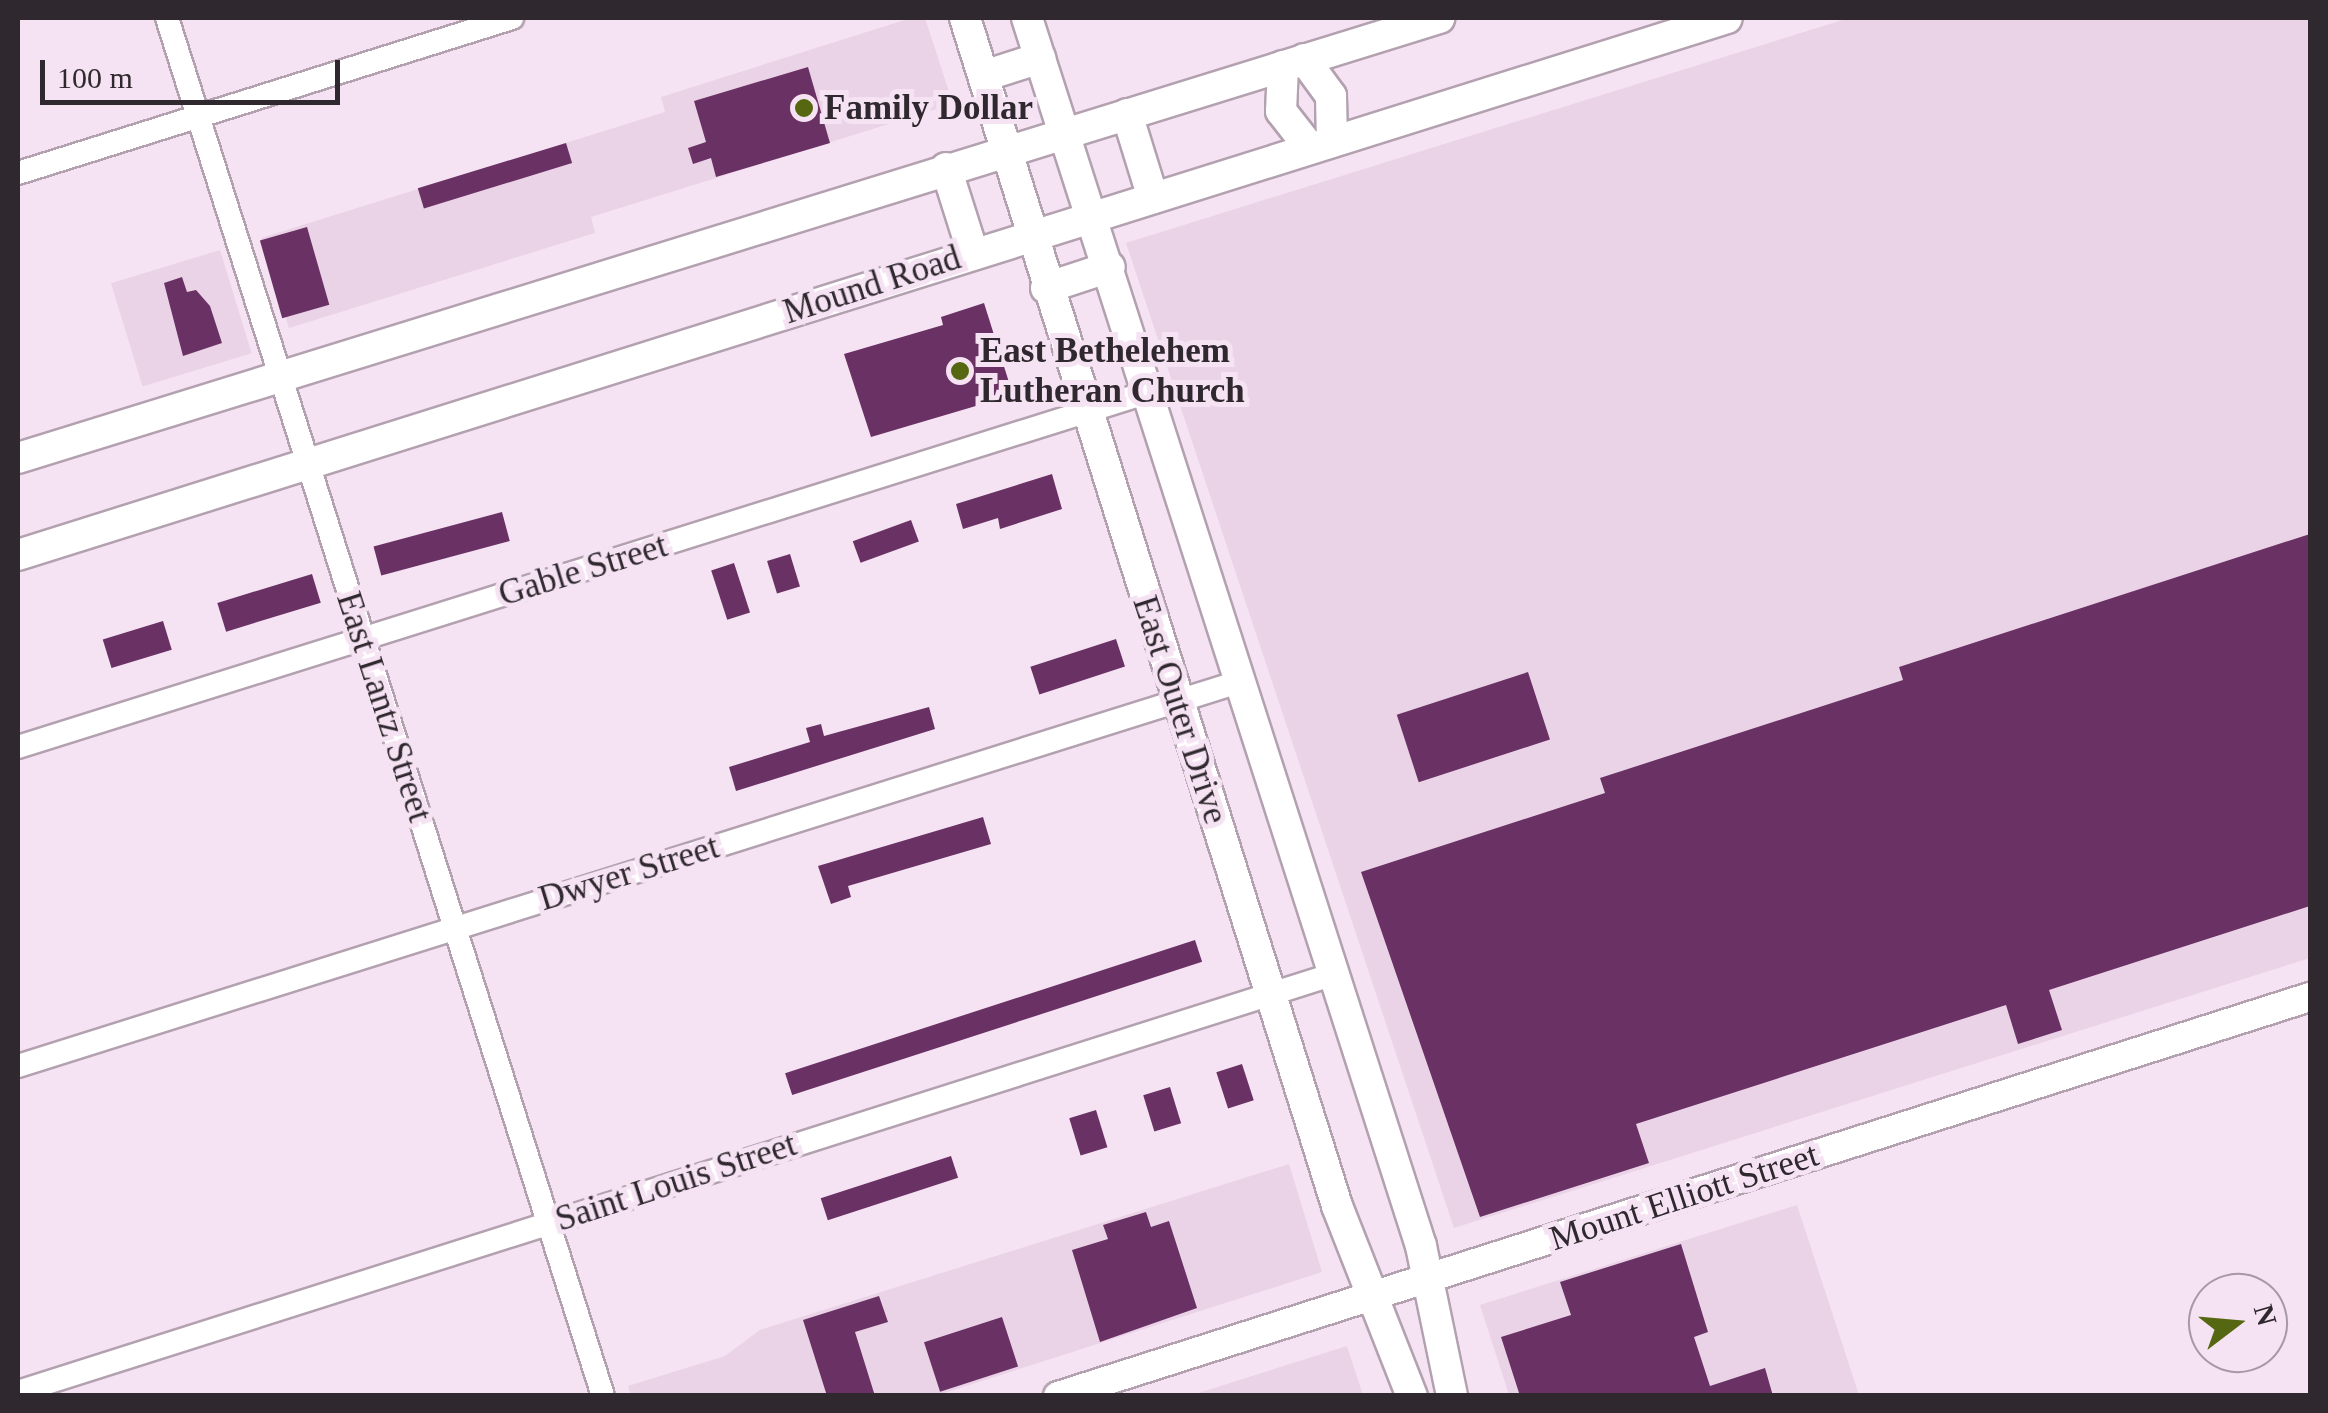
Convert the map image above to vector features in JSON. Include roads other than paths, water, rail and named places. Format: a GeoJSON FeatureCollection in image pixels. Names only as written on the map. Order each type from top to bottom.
{"type":"FeatureCollection","features":[{"type":"Feature","properties":{"kind":"main road","name":"East Outer Drive"},"geometry":{"type":"LineString","coordinates":[[965,18],[1029,236],[1270,994],[1370,1299],[1412,1396]]}},
{"type":"Feature","properties":{"kind":"main road","name":"East Outer Drive"},"geometry":{"type":"LineString","coordinates":[[1027,18],[1094,216],[1431,1280],[1452,1396]]}},
{"type":"Feature","properties":{"kind":"main road"},"geometry":{"type":"LineString","coordinates":[[18,458],[1438,18]]}},
{"type":"Feature","properties":{"kind":"main road","name":"Mound Road"},"geometry":{"type":"LineString","coordinates":[[18,555],[1727,18]]}},
{"type":"Feature","properties":{"kind":"main road"},"geometry":{"type":"LineString","coordinates":[[984,76],[1040,58]]}},
{"type":"Feature","properties":{"kind":"main road"},"geometry":{"type":"LineString","coordinates":[[1294,62],[1331,96],[1321,145],[1280,111],[1294,62]]}},
{"type":"Feature","properties":{"kind":"main road"},"geometry":{"type":"LineString","coordinates":[[1127,114],[1152,198]]}},
{"type":"Feature","properties":{"kind":"main road"},"geometry":{"type":"LineString","coordinates":[[946,168],[973,253]]}},
{"type":"Feature","properties":{"kind":"main road"},"geometry":{"type":"LineString","coordinates":[[1046,288],[1110,267]]}},
{"type":"Feature","properties":{"kind":"street","name":"East Lantz Street"},"geometry":{"type":"LineString","coordinates":[[167,18],[603,1396]]}},
{"type":"Feature","properties":{"kind":"street"},"geometry":{"type":"LineString","coordinates":[[18,173],[512,18]]}},
{"type":"Feature","properties":{"kind":"street","name":"Gable Street"},"geometry":{"type":"LineString","coordinates":[[18,748],[1149,392]]}},
{"type":"Feature","properties":{"kind":"street","name":"Dwyer Street"},"geometry":{"type":"LineString","coordinates":[[18,1066],[1241,680]]}},
{"type":"Feature","properties":{"kind":"street","name":"Saint Louis Street"},"geometry":{"type":"LineString","coordinates":[[18,1392],[1334,974]]}},
{"type":"Feature","properties":{"kind":"street","name":"Mount Elliott Street"},"geometry":{"type":"LineString","coordinates":[[1058,1396],[2310,997]]}},
{"type":"Feature","properties":{"kind":"place","name":"Family Dollar"},"geometry":{"type":"Point","coordinates":[804,108]}},
{"type":"Feature","properties":{"kind":"place","name":"East Bethelehem Lutheran Church"},"geometry":{"type":"Point","coordinates":[960,371]}}]}
